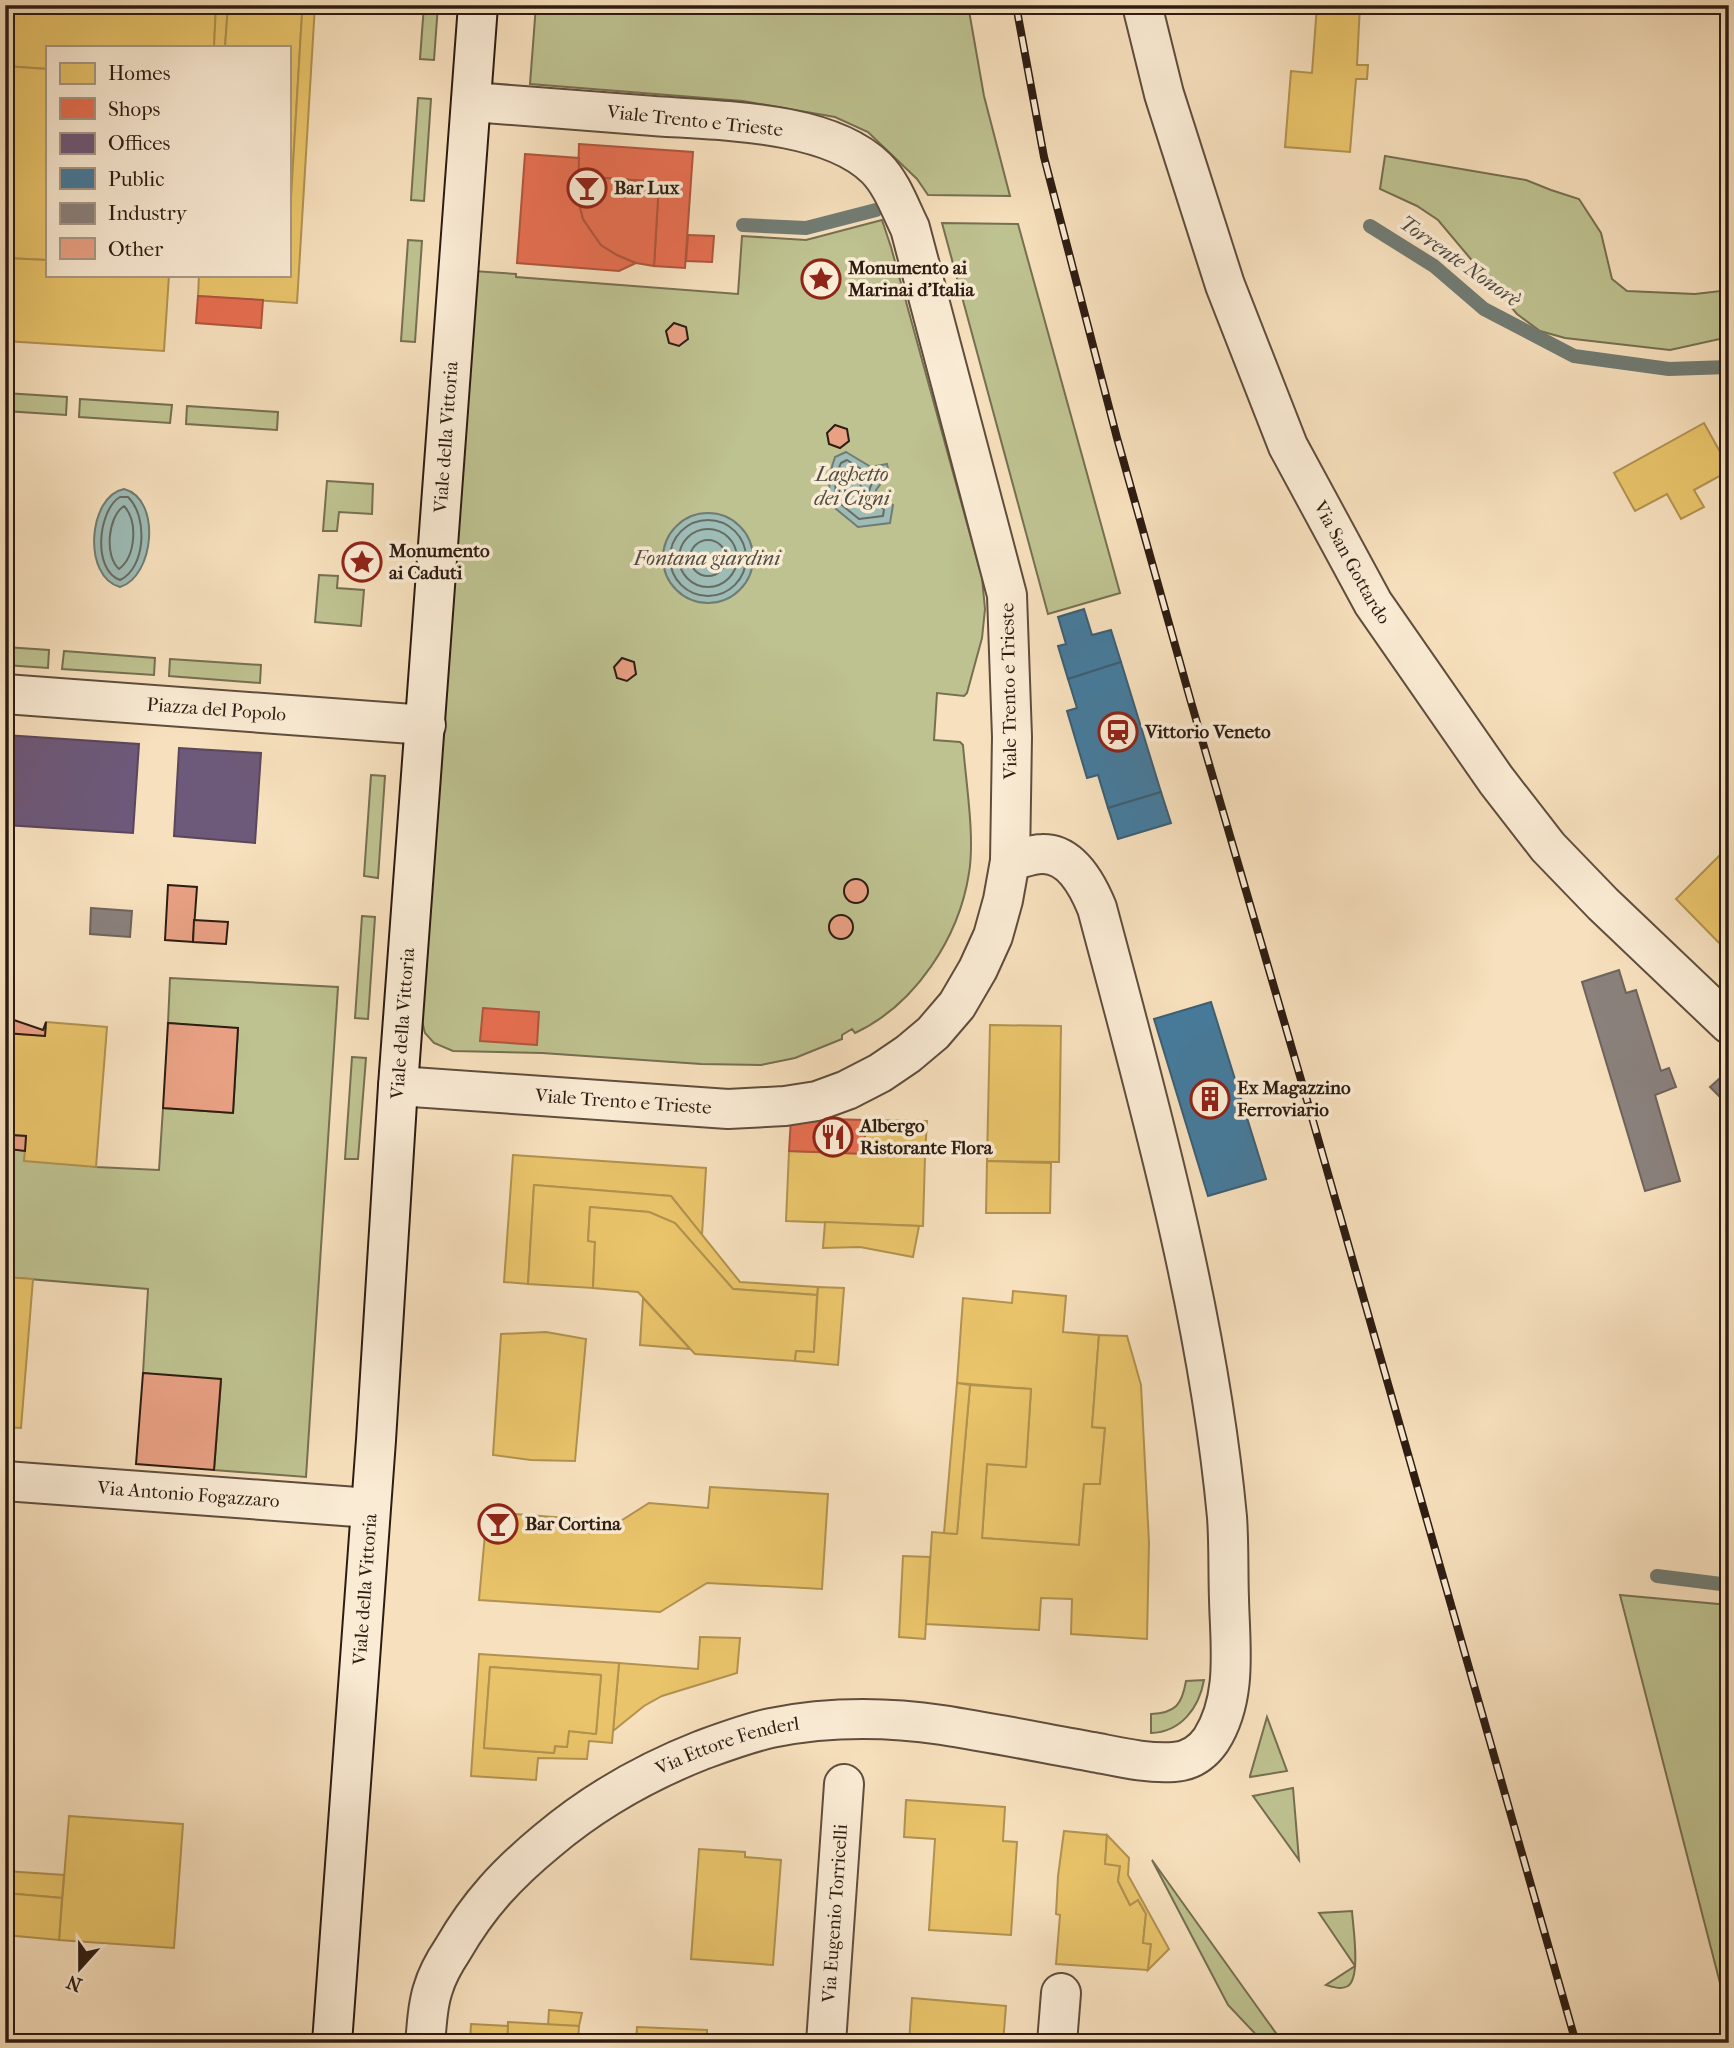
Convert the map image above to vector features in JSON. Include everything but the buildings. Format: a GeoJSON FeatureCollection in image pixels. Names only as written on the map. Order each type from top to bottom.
{"type":"FeatureCollection","features":[{"type":"Feature","properties":{"kind":"street","name":"Viale della Vittoria"},"geometry":{"type":"LineString","coordinates":[[332,2043],[398,1086],[478,5]]}},
{"type":"Feature","properties":{"kind":"street","name":"Via San Gottardo"},"geometry":{"type":"LineString","coordinates":[[1142,5],[1164,94],[1225,285],[1288,446],[1373,603],[1496,780],[1548,847],[1729,1024]]}},
{"type":"Feature","properties":{"kind":"street","name":"Viale Trento e Trieste"},"geometry":{"type":"LineString","coordinates":[[398,1086],[728,1109],[785,1106],[817,1101],[847,1090],[880,1073],[908,1054],[933,1033],[957,1005],[993,936],[1010,862],[1012,737],[1007,595],[909,228],[892,190],[877,169],[853,152],[827,139],[766,125],[471,102]]}},
{"type":"Feature","properties":{"kind":"street","name":"Piazza del Popolo"},"geometry":{"type":"LineString","coordinates":[[5,694],[426,726]]}},
{"type":"Feature","properties":{"kind":"street","name":"Via Ettore Fenderl"},"geometry":{"type":"LineString","coordinates":[[425,2043],[432,1990],[446,1959],[489,1895],[519,1864],[561,1829],[636,1780],[724,1742],[769,1728],[818,1722],[873,1720],[937,1724],[1124,1758],[1172,1762],[1190,1759],[1203,1750],[1213,1737],[1228,1696],[1231,1667],[1227,1520],[1199,1324],[1156,1135],[1097,908],[1088,888],[1066,860],[1043,853],[1010,862]]}},
{"type":"Feature","properties":{"kind":"street","name":"Via Antonio Fogazzaro"},"geometry":{"type":"LineString","coordinates":[[5,1481],[370,1508]]}},
{"type":"Feature","properties":{"kind":"street","name":"Via Eugenio Torricelli"},"geometry":{"type":"LineString","coordinates":[[826,2043],[844,1784]]}},
{"type":"Feature","properties":{"kind":"street"},"geometry":{"type":"LineString","coordinates":[[1057,2043],[1061,1993]]}},
{"type":"Feature","properties":{"kind":"green space"},"geometry":{"type":"Polygon","coordinates":[[[424,5],[438,5],[434,60],[420,59],[424,5]]]}},
{"type":"Feature","properties":{"kind":"green space"},"geometry":{"type":"Polygon","coordinates":[[[536,5],[968,5],[984,96],[1010,196],[928,195],[917,179],[868,132],[835,117],[743,101],[530,84],[536,5]]]}},
{"type":"Feature","properties":{"kind":"green space"},"geometry":{"type":"Polygon","coordinates":[[[418,98],[431,99],[424,201],[411,200],[418,98]]]}},
{"type":"Feature","properties":{"kind":"green space"},"geometry":{"type":"Polygon","coordinates":[[[1385,156],[1526,180],[1579,199],[1601,233],[1612,279],[1627,291],[1695,294],[1729,290],[1729,337],[1670,350],[1565,338],[1540,331],[1517,314],[1438,220],[1417,206],[1380,189],[1385,156]]]}},
{"type":"Feature","properties":{"kind":"green space"},"geometry":{"type":"Polygon","coordinates":[[[882,220],[982,578],[985,609],[982,638],[967,693],[964,696],[937,693],[934,740],[960,742],[963,745],[971,843],[964,897],[944,945],[915,987],[877,1021],[855,1033],[852,1029],[842,1035],[842,1039],[795,1058],[761,1065],[453,1051],[434,1043],[425,1033],[422,1021],[474,271],[516,274],[516,277],[738,294],[742,236],[806,240],[882,220]]]}},
{"type":"Feature","properties":{"kind":"green space"},"geometry":{"type":"Polygon","coordinates":[[[942,223],[1018,224],[1120,593],[1048,614],[942,223]]]}},
{"type":"Feature","properties":{"kind":"green space"},"geometry":{"type":"Polygon","coordinates":[[[408,240],[422,241],[415,342],[401,341],[408,240]]]}},
{"type":"Feature","properties":{"kind":"green space"},"geometry":{"type":"Polygon","coordinates":[[[5,393],[67,397],[66,415],[5,411],[5,393]]]}},
{"type":"Feature","properties":{"kind":"green space"},"geometry":{"type":"Polygon","coordinates":[[[80,399],[172,405],[170,423],[79,417],[80,399]]]}},
{"type":"Feature","properties":{"kind":"green space"},"geometry":{"type":"Polygon","coordinates":[[[187,406],[278,412],[277,430],[186,424],[187,406]]]}},
{"type":"Feature","properties":{"kind":"green space"},"geometry":{"type":"Polygon","coordinates":[[[327,481],[373,484],[372,514],[339,512],[337,531],[323,531],[327,481]]]}},
{"type":"Feature","properties":{"kind":"green space"},"geometry":{"type":"Polygon","coordinates":[[[319,575],[338,576],[337,588],[364,590],[361,626],[315,622],[319,575]]]}},
{"type":"Feature","properties":{"kind":"green space"},"geometry":{"type":"Polygon","coordinates":[[[5,647],[49,650],[48,668],[5,665],[5,647]]]}},
{"type":"Feature","properties":{"kind":"green space"},"geometry":{"type":"Polygon","coordinates":[[[64,651],[155,658],[154,675],[62,669],[64,651]]]}},
{"type":"Feature","properties":{"kind":"green space"},"geometry":{"type":"Polygon","coordinates":[[[170,659],[261,665],[260,683],[169,676],[170,659]]]}},
{"type":"Feature","properties":{"kind":"green space"},"geometry":{"type":"Polygon","coordinates":[[[371,775],[385,776],[378,878],[364,876],[371,775]]]}},
{"type":"Feature","properties":{"kind":"green space"},"geometry":{"type":"Polygon","coordinates":[[[362,916],[375,917],[368,1019],[355,1018],[362,916]]]}},
{"type":"Feature","properties":{"kind":"green space"},"geometry":{"type":"Polygon","coordinates":[[[170,978],[338,987],[306,1477],[214,1470],[221,1382],[143,1373],[148,1289],[5,1277],[5,1134],[10,1135],[9,1149],[96,1167],[159,1170],[163,1108],[233,1113],[238,1029],[168,1023],[170,978]]]}},
{"type":"Feature","properties":{"kind":"green space"},"geometry":{"type":"Polygon","coordinates":[[[352,1057],[366,1058],[358,1159],[345,1159],[352,1057]]]}},
{"type":"Feature","properties":{"kind":"green space"},"geometry":{"type":"Polygon","coordinates":[[[1620,1595],[1729,1605],[1729,2018],[1620,1595]]]}},
{"type":"Feature","properties":{"kind":"green space"},"geometry":{"type":"Polygon","coordinates":[[[1204,1680],[1198,1700],[1187,1717],[1162,1732],[1151,1733],[1151,1714],[1166,1712],[1176,1706],[1186,1681],[1204,1680]]]}},
{"type":"Feature","properties":{"kind":"green space"},"geometry":{"type":"Polygon","coordinates":[[[1267,1717],[1287,1771],[1250,1777],[1250,1776],[1267,1717]]]}},
{"type":"Feature","properties":{"kind":"green space"},"geometry":{"type":"Polygon","coordinates":[[[1293,1788],[1299,1860],[1253,1796],[1293,1788]]]}},
{"type":"Feature","properties":{"kind":"green space"},"geometry":{"type":"Polygon","coordinates":[[[1152,1860],[1283,2043],[1264,2043],[1228,2005],[1152,1860]]]}},
{"type":"Feature","properties":{"kind":"green space"},"geometry":{"type":"Polygon","coordinates":[[[1352,1911],[1355,1951],[1355,1966],[1319,1913],[1352,1911]]]}},
{"type":"Feature","properties":{"kind":"green space"},"geometry":{"type":"Polygon","coordinates":[[[1355,1966],[1352,1981],[1348,1986],[1340,1988],[1326,1985],[1355,1966]]]}},
{"type":"Feature","properties":{"kind":"water","name":"Laghetto dei Cigni"},"geometry":{"type":"Polygon","coordinates":[[[846,452],[871,467],[887,464],[889,473],[876,490],[877,496],[893,505],[890,523],[858,527],[830,504],[833,463],[835,457],[846,452]]]}},
{"type":"Feature","properties":{"kind":"water"},"geometry":{"type":"Polygon","coordinates":[[[124,489],[136,496],[144,507],[149,538],[140,569],[131,580],[120,587],[108,580],[100,568],[94,537],[103,506],[112,495],[124,489]]]}},
{"type":"Feature","properties":{"kind":"water","name":"Fontana giardini"},"geometry":{"type":"Polygon","coordinates":[[[708,513],[725,517],[740,526],[749,541],[753,558],[749,575],[740,590],[725,599],[708,603],[691,599],[676,590],[667,575],[663,558],[667,541],[676,526],[691,517],[708,513]]]}},
{"type":"Feature","properties":{"kind":"waterway"},"geometry":{"type":"LineString","coordinates":[[743,225],[806,228],[876,210]]}},
{"type":"Feature","properties":{"kind":"waterway","name":"Torrente Nonorè"},"geometry":{"type":"LineString","coordinates":[[1370,226],[1434,266],[1484,309],[1574,356],[1669,369],[1729,367]]}},
{"type":"Feature","properties":{"kind":"waterway"},"geometry":{"type":"LineString","coordinates":[[1657,1576],[1729,1585]]}},
{"type":"Feature","properties":{"kind":"railway"},"geometry":{"type":"LineString","coordinates":[[1016,5],[1044,157],[1117,438],[1576,2043]]}},
{"type":"Feature","properties":{"kind":"place","name":"Bar Lux"},"geometry":{"type":"Point","coordinates":[587,188]}},
{"type":"Feature","properties":{"kind":"place","name":"Monumento ai Marinai d'Italia"},"geometry":{"type":"Point","coordinates":[821,279]}},
{"type":"Feature","properties":{"kind":"place","name":"Monumento ai Caduti"},"geometry":{"type":"Point","coordinates":[362,562]}},
{"type":"Feature","properties":{"kind":"place","name":"Vittorio Veneto"},"geometry":{"type":"Point","coordinates":[1118,732]}},
{"type":"Feature","properties":{"kind":"place","name":"Ex Magazzino Ferroviario"},"geometry":{"type":"Point","coordinates":[1210,1099]}},
{"type":"Feature","properties":{"kind":"place","name":"Albergo Ristorante Flora"},"geometry":{"type":"Point","coordinates":[833,1137]}},
{"type":"Feature","properties":{"kind":"place","name":"Bar Cortina"},"geometry":{"type":"Point","coordinates":[498,1524]}}]}
